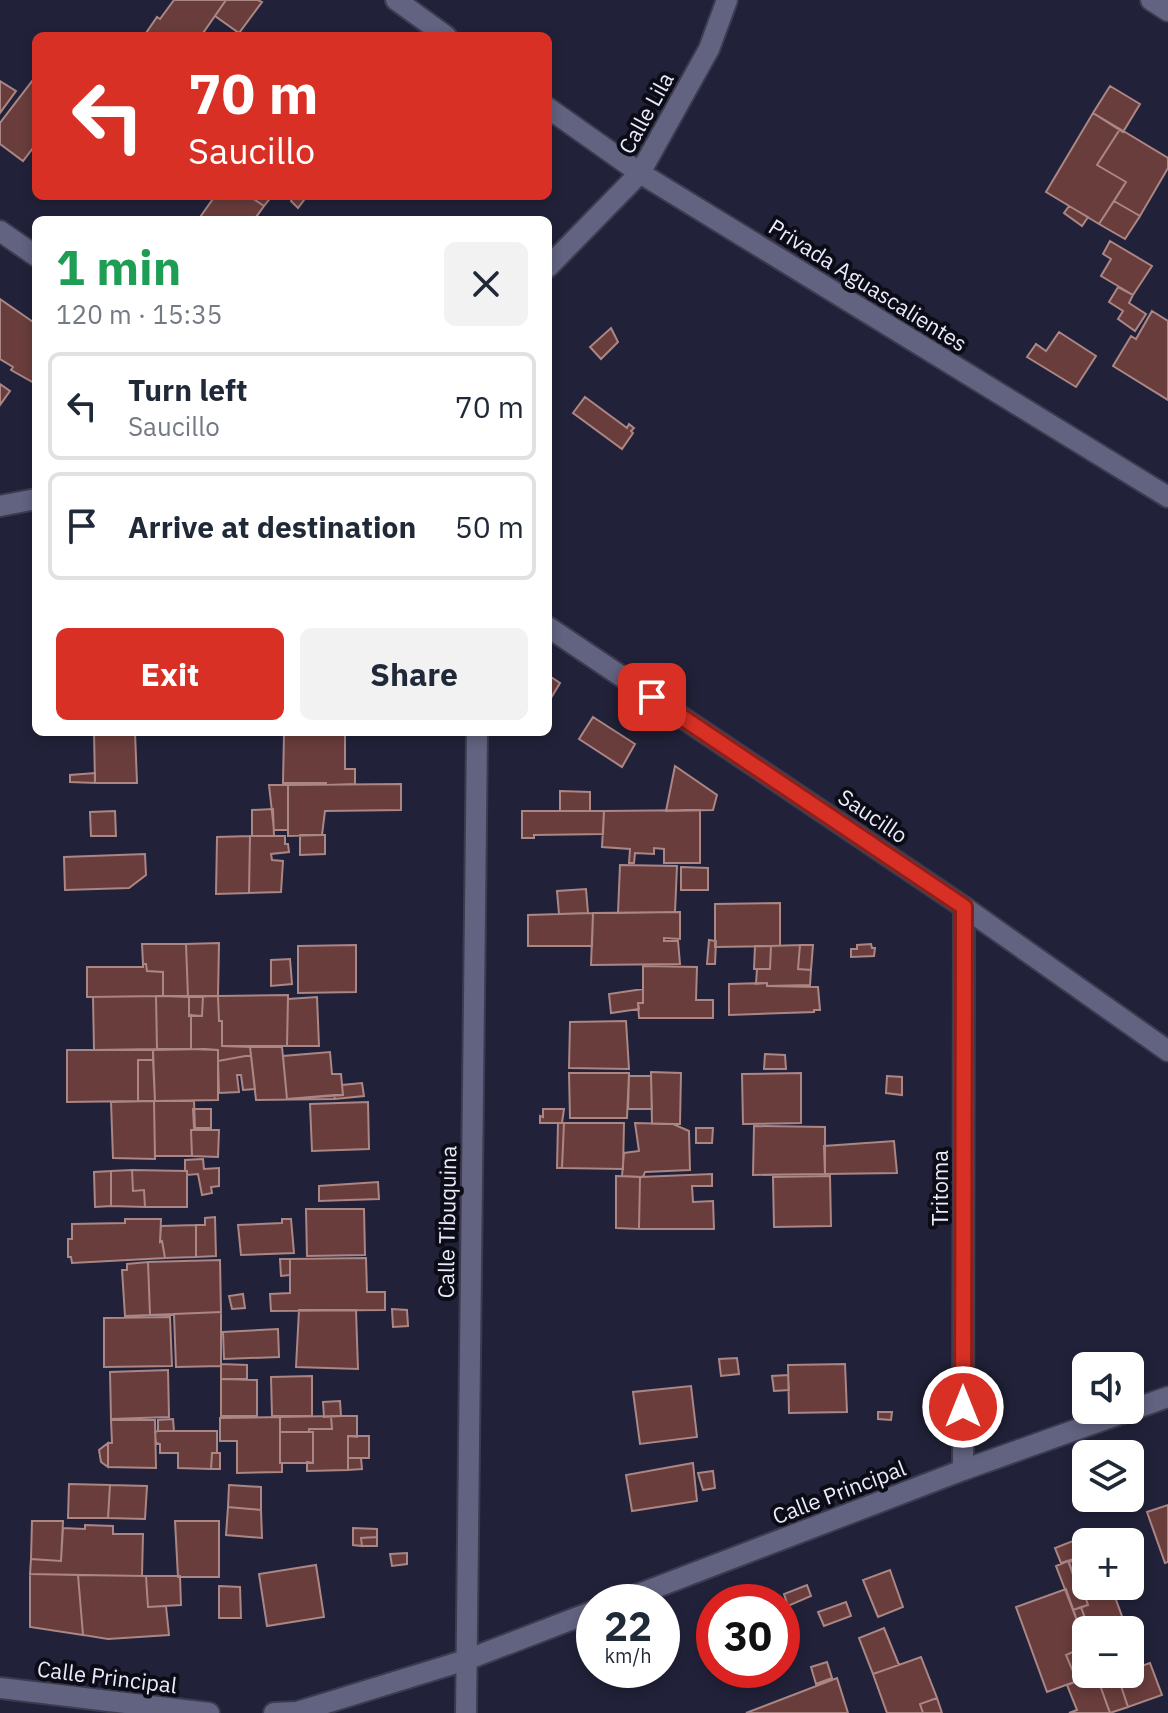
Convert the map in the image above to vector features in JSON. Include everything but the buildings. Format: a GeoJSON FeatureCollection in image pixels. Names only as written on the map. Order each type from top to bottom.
{"type":"FeatureCollection","features":[{"type":"Feature","properties":{"kind":"street"},"geometry":{"type":"LineString","coordinates":[[396,0],[440,32]]}},
{"type":"Feature","properties":{"kind":"street","name":"Calle Lila"},"geometry":{"type":"LineString","coordinates":[[552,263],[640,173],[709,49],[727,0]]}},
{"type":"Feature","properties":{"kind":"street"},"geometry":{"type":"LineString","coordinates":[[1151,0],[1168,11]]}},
{"type":"Feature","properties":{"kind":"street","name":"Privada Aguascalientes"},"geometry":{"type":"LineString","coordinates":[[552,111],[640,173],[1168,497]]}},
{"type":"Feature","properties":{"kind":"street"},"geometry":{"type":"LineString","coordinates":[[0,231],[32,253]]}},
{"type":"Feature","properties":{"kind":"street"},"geometry":{"type":"LineString","coordinates":[[0,506],[32,500]]}},
{"type":"Feature","properties":{"kind":"street","name":"Saucillo"},"geometry":{"type":"LineString","coordinates":[[552,630],[964,907],[1168,1051]]}},
{"type":"Feature","properties":{"kind":"street","name":"Calle Tibuquina"},"geometry":{"type":"LineString","coordinates":[[466,1713],[477,736]]}},
{"type":"Feature","properties":{"kind":"street","name":"Tritoma"},"geometry":{"type":"LineString","coordinates":[[963,1470],[964,907]]}},
{"type":"Feature","properties":{"kind":"street","name":"Calle Principal"},"geometry":{"type":"LineString","coordinates":[[665,1584],[963,1470],[1168,1397]]}},
{"type":"Feature","properties":{"kind":"street"},"geometry":{"type":"LineString","coordinates":[[274,1713],[297,1712],[466,1660],[576,1618]]}},
{"type":"Feature","properties":{"kind":"street","name":"Calle Principal"},"geometry":{"type":"LineString","coordinates":[[0,1688],[209,1713]]}},
{"type":"Feature","properties":{"kind":"route"},"geometry":{"type":"LineString","coordinates":[[652,697],[964,907],[963,1407]]}}]}
